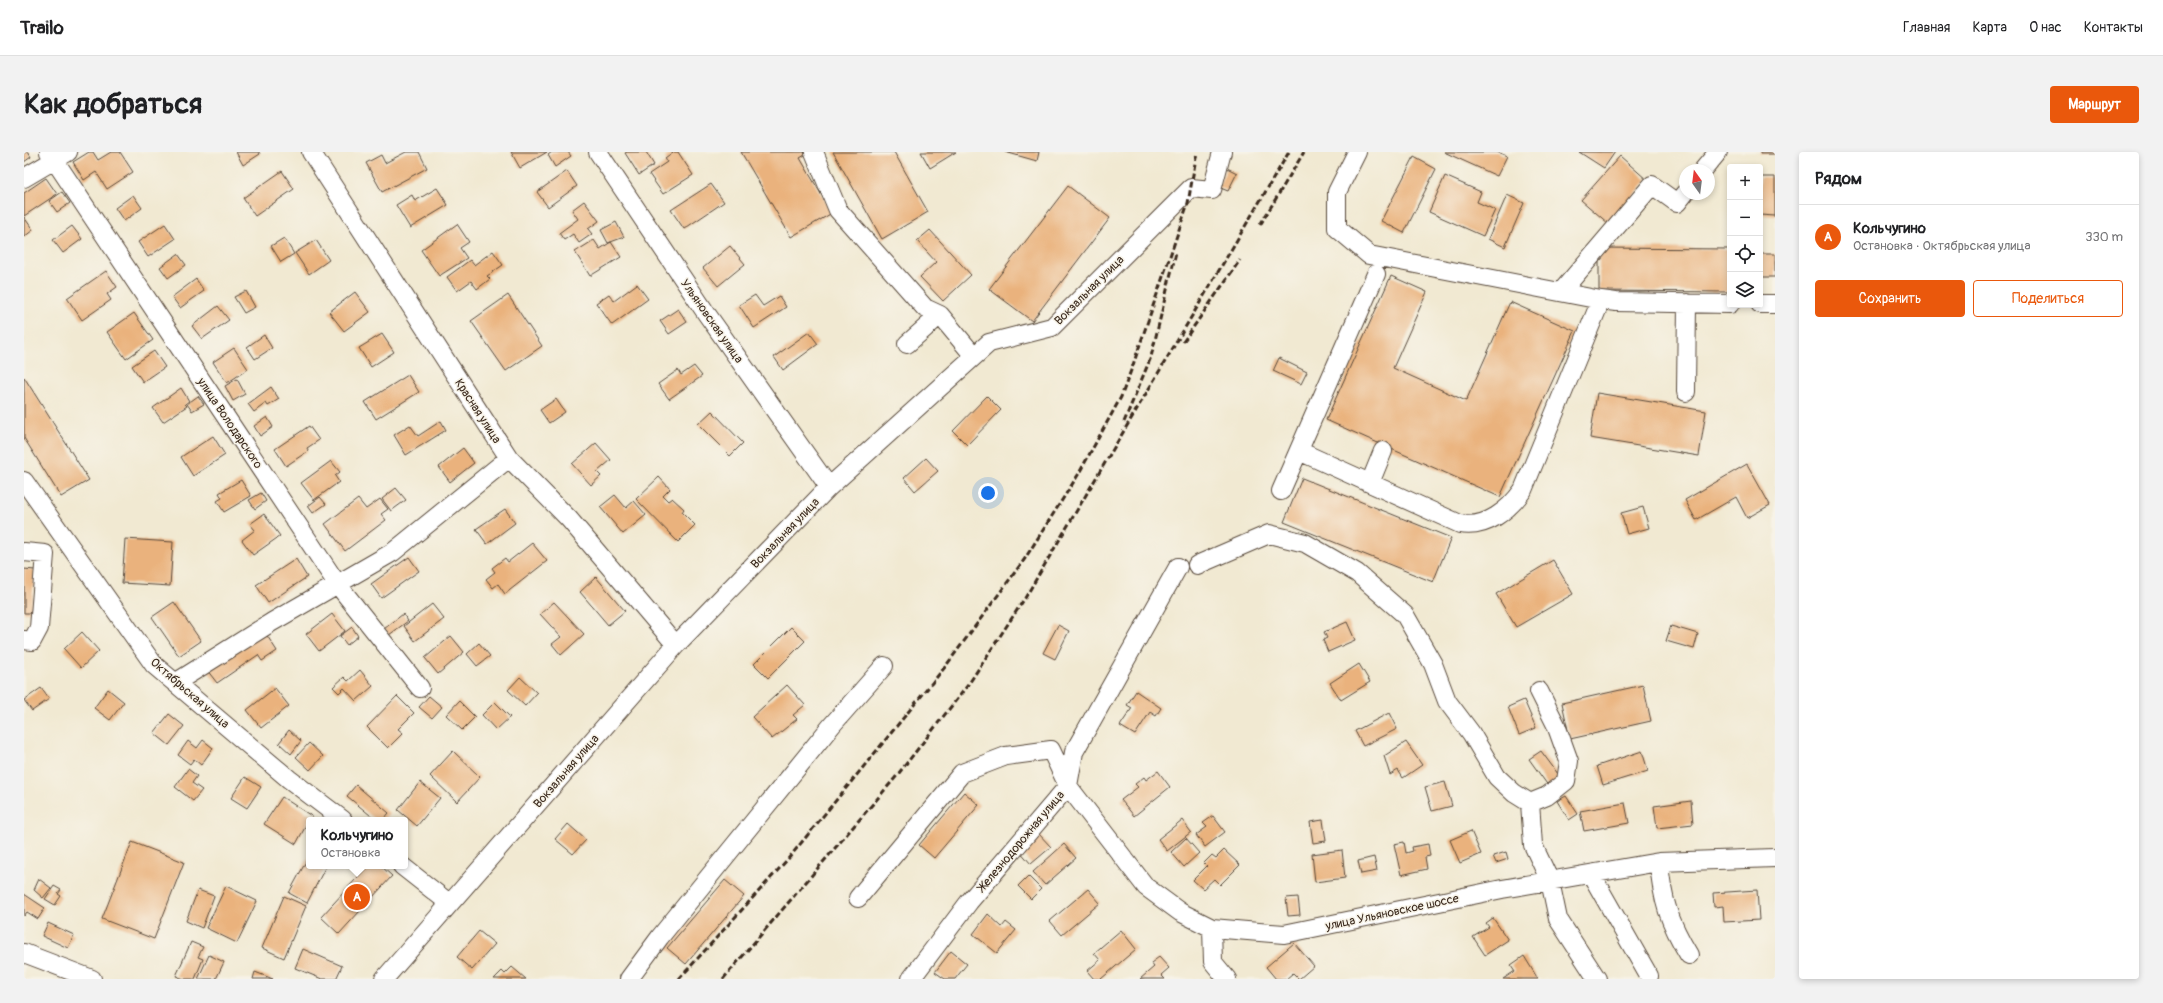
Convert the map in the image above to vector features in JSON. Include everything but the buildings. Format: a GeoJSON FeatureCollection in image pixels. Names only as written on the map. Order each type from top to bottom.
{"type":"FeatureCollection","features":[{"type":"Feature","properties":{"kind":"street","name":"Красная улица"},"geometry":{"type":"LineString","coordinates":[[311,152],[509,458],[569,519],[676,645]]}},
{"type":"Feature","properties":{"kind":"street","name":"Ульяновская улица"},"geometry":{"type":"LineString","coordinates":[[598,152],[706,313],[829,487]]}},
{"type":"Feature","properties":{"kind":"street"},"geometry":{"type":"LineString","coordinates":[[814,152],[838,210],[925,308],[940,315],[974,356]]}},
{"type":"Feature","properties":{"kind":"street","name":"Вокзальная улица"},"geometry":{"type":"LineString","coordinates":[[384,979],[676,645],[829,487],[989,343],[1052,327],[1191,188],[1212,190],[1222,152]]}},
{"type":"Feature","properties":{"kind":"street"},"geometry":{"type":"LineString","coordinates":[[1356,152],[1337,192],[1337,228],[1369,255],[1601,300],[1616,302],[1727,304]]}},
{"type":"Feature","properties":{"kind":"street"},"geometry":{"type":"LineString","coordinates":[[1708,164],[1718,152]]}},
{"type":"Feature","properties":{"kind":"street"},"geometry":{"type":"LineString","coordinates":[[24,178],[57,155]]}},
{"type":"Feature","properties":{"kind":"street","name":"улица Володарского"},"geometry":{"type":"LineString","coordinates":[[57,155],[338,585],[420,688]]}},
{"type":"Feature","properties":{"kind":"street"},"geometry":{"type":"LineString","coordinates":[[1561,292],[1652,185],[1677,203],[1679,200]]}},
{"type":"Feature","properties":{"kind":"street"},"geometry":{"type":"LineString","coordinates":[[1282,491],[1376,274]]}},
{"type":"Feature","properties":{"kind":"street"},"geometry":{"type":"LineString","coordinates":[[1299,451],[1460,524],[1467,525],[1487,520],[1506,510],[1523,490],[1601,300]]}},
{"type":"Feature","properties":{"kind":"street"},"geometry":{"type":"LineString","coordinates":[[1686,392],[1687,303]]}},
{"type":"Feature","properties":{"kind":"street"},"geometry":{"type":"LineString","coordinates":[[1763,304],[1775,304]]}},
{"type":"Feature","properties":{"kind":"street"},"geometry":{"type":"LineString","coordinates":[[907,344],[940,315]]}},
{"type":"Feature","properties":{"kind":"street"},"geometry":{"type":"LineString","coordinates":[[1370,483],[1383,451]]}},
{"type":"Feature","properties":{"kind":"street"},"geometry":{"type":"LineString","coordinates":[[175,683],[272,622],[338,585],[392,552],[509,458]]}},
{"type":"Feature","properties":{"kind":"street","name":"Октябрьская улица"},"geometry":{"type":"LineString","coordinates":[[24,481],[154,665],[290,779],[339,817]]}},
{"type":"Feature","properties":{"kind":"street"},"geometry":{"type":"LineString","coordinates":[[1197,565],[1269,534],[1305,543],[1358,573],[1405,615],[1433,664],[1447,701],[1471,733],[1496,777],[1514,793],[1530,803]]}},
{"type":"Feature","properties":{"kind":"street"},"geometry":{"type":"LineString","coordinates":[[24,552],[45,554],[39,628],[32,641],[24,640]]}},
{"type":"Feature","properties":{"kind":"street","name":"Железнодорожная улица"},"geometry":{"type":"LineString","coordinates":[[911,979],[970,902],[1068,786],[1074,752],[1178,566]]}},
{"type":"Feature","properties":{"kind":"street"},"geometry":{"type":"LineString","coordinates":[[629,979],[660,937],[827,731],[884,666]]}},
{"type":"Feature","properties":{"kind":"street"},"geometry":{"type":"LineString","coordinates":[[1530,803],[1547,796],[1566,781],[1569,761],[1556,725],[1539,691]]}},
{"type":"Feature","properties":{"kind":"street","name":"улица Ульяновское шоссе"},"geometry":{"type":"LineString","coordinates":[[858,898],[962,773],[1006,756],[1051,750],[1068,786],[1146,887],[1180,912],[1212,928],[1284,934],[1550,881],[1659,862],[1775,858]]}},
{"type":"Feature","properties":{"kind":"street"},"geometry":{"type":"LineString","coordinates":[[1530,803],[1533,845],[1550,881],[1558,919],[1597,979]]}},
{"type":"Feature","properties":{"kind":"street"},"geometry":{"type":"LineString","coordinates":[[1659,862],[1661,892],[1675,933],[1689,955]]}},
{"type":"Feature","properties":{"kind":"street"},"geometry":{"type":"LineString","coordinates":[[406,869],[450,903]]}},
{"type":"Feature","properties":{"kind":"street"},"geometry":{"type":"LineString","coordinates":[[1591,874],[1650,976]]}},
{"type":"Feature","properties":{"kind":"street"},"geometry":{"type":"LineString","coordinates":[[1212,928],[1213,962],[1227,979]]}},
{"type":"Feature","properties":{"kind":"street"},"geometry":{"type":"LineString","coordinates":[[24,953],[92,979]]}},
{"type":"Feature","properties":{"kind":"railway"},"geometry":{"type":"LineString","coordinates":[[679,979],[788,859],[945,667],[1024,560],[1078,475],[1121,397],[1133,365],[1188,203],[1197,152]]}},
{"type":"Feature","properties":{"kind":"railway"},"geometry":{"type":"LineString","coordinates":[[723,979],[895,778],[968,685],[1025,598],[1289,152]]}},
{"type":"Feature","properties":{"kind":"railway"},"geometry":{"type":"LineString","coordinates":[[1260,225],[1304,152]]}},
{"type":"Feature","properties":{"kind":"railway"},"geometry":{"type":"LineString","coordinates":[[1124,422],[1151,357],[1176,252]]}},
{"type":"Feature","properties":{"kind":"railway"},"geometry":{"type":"LineString","coordinates":[[1183,342],[1240,260]]}},
{"type":"Feature","properties":{"kind":"place","name":"Кольчугино"},"geometry":{"type":"Point","coordinates":[357,897]}}]}
